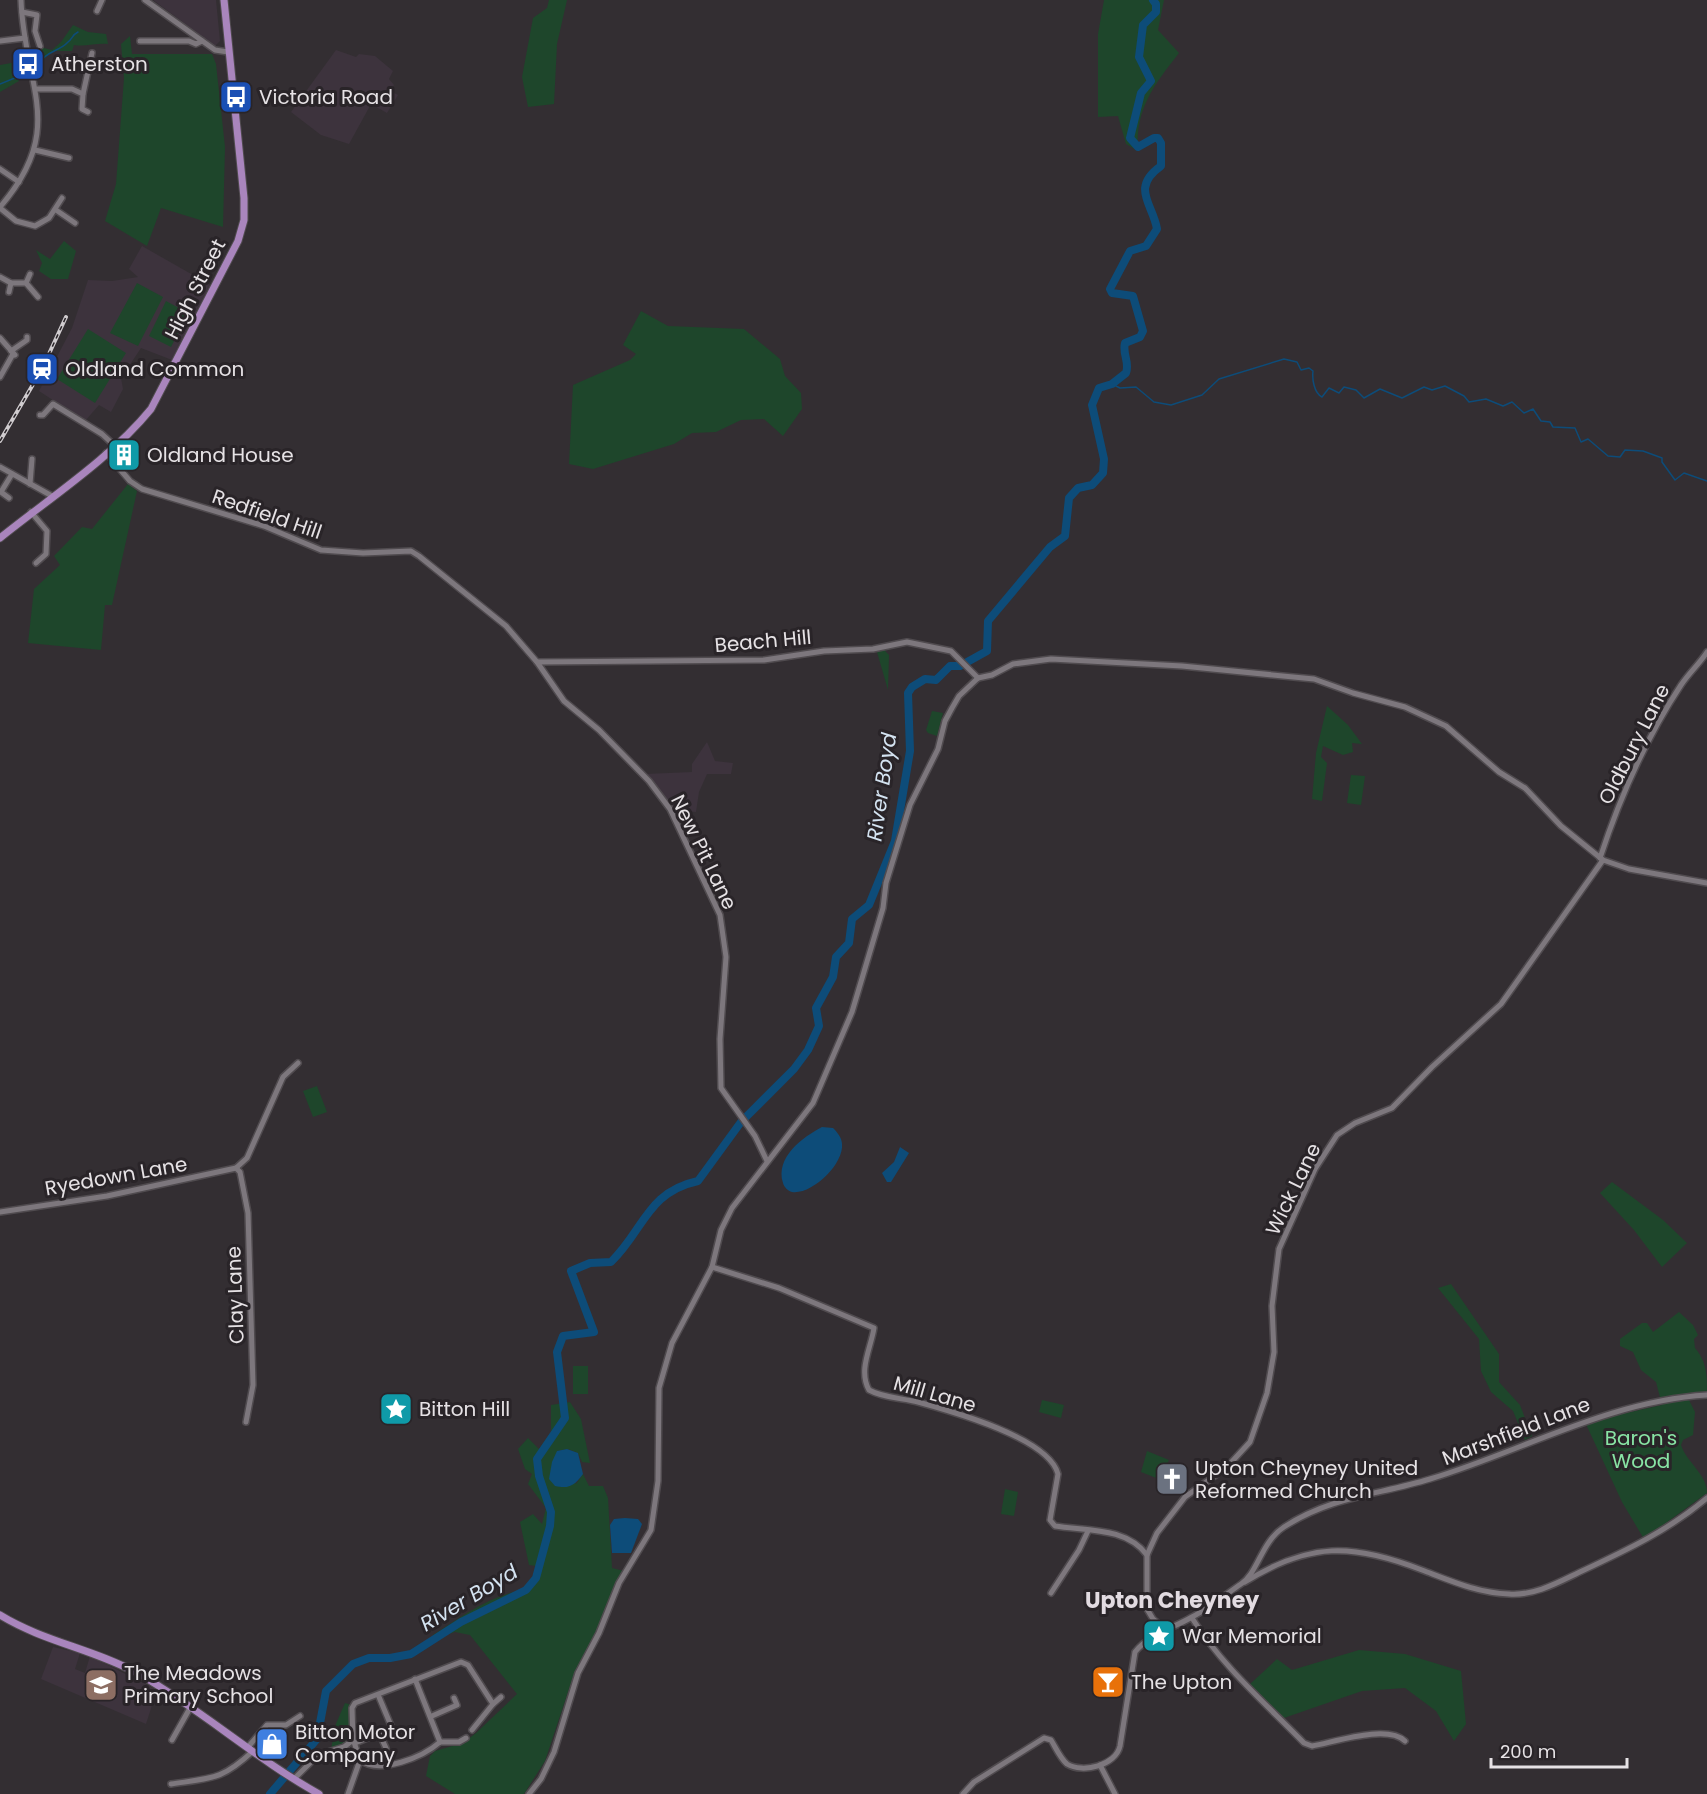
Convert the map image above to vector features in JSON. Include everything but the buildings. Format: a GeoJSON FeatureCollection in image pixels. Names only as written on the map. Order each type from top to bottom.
{"type":"FeatureCollection","features":[{"type":"Feature","properties":{"kind":"main road","name":"High Street"},"geometry":{"type":"LineString","coordinates":[[1,537],[115,446],[151,409],[219,283],[241,231],[243,186],[224,0]]}},
{"type":"Feature","properties":{"kind":"main road"},"geometry":{"type":"LineString","coordinates":[[0,1615],[39,1636],[118,1663],[319,1794]]}},
{"type":"Feature","properties":{"kind":"street"},"geometry":{"type":"LineString","coordinates":[[21,0],[25,38],[37,89],[40,116],[35,150],[19,182],[0,207],[10,217],[26,226],[42,224],[56,210],[62,198]]}},
{"type":"Feature","properties":{"kind":"street"},"geometry":{"type":"LineString","coordinates":[[97,11],[102,0]]}},
{"type":"Feature","properties":{"kind":"street"},"geometry":{"type":"LineString","coordinates":[[145,0],[215,50],[228,52]]}},
{"type":"Feature","properties":{"kind":"street"},"geometry":{"type":"LineString","coordinates":[[22,12],[37,15],[35,31],[40,46]]}},
{"type":"Feature","properties":{"kind":"street"},"geometry":{"type":"LineString","coordinates":[[0,41],[25,38]]}},
{"type":"Feature","properties":{"kind":"street"},"geometry":{"type":"LineString","coordinates":[[140,41],[148,38],[189,41],[196,44],[202,41]]}},
{"type":"Feature","properties":{"kind":"street"},"geometry":{"type":"LineString","coordinates":[[83,110],[83,94],[94,61],[92,53]]}},
{"type":"Feature","properties":{"kind":"street"},"geometry":{"type":"LineString","coordinates":[[37,89],[65,88],[83,94]]}},
{"type":"Feature","properties":{"kind":"street"},"geometry":{"type":"LineString","coordinates":[[83,94],[89,89]]}},
{"type":"Feature","properties":{"kind":"street"},"geometry":{"type":"LineString","coordinates":[[35,150],[69,158]]}},
{"type":"Feature","properties":{"kind":"street"},"geometry":{"type":"LineString","coordinates":[[0,169],[19,182]]}},
{"type":"Feature","properties":{"kind":"street"},"geometry":{"type":"LineString","coordinates":[[56,210],[75,223]]}},
{"type":"Feature","properties":{"kind":"street"},"geometry":{"type":"LineString","coordinates":[[26,283],[30,274]]}},
{"type":"Feature","properties":{"kind":"street"},"geometry":{"type":"LineString","coordinates":[[0,277],[11,283],[26,283],[38,297]]}},
{"type":"Feature","properties":{"kind":"street"},"geometry":{"type":"LineString","coordinates":[[9,292],[11,283]]}},
{"type":"Feature","properties":{"kind":"street"},"geometry":{"type":"LineString","coordinates":[[0,338],[13,353]]}},
{"type":"Feature","properties":{"kind":"street"},"geometry":{"type":"LineString","coordinates":[[0,377],[13,353],[27,338]]}},
{"type":"Feature","properties":{"kind":"street"},"geometry":{"type":"LineString","coordinates":[[40,415],[43,415],[53,404],[102,434],[115,446]]}},
{"type":"Feature","properties":{"kind":"street","name":"Redfield Hill"},"geometry":{"type":"LineString","coordinates":[[106,453],[129,481],[142,489],[264,526],[302,544],[342,552],[411,551],[506,626],[537,662]]}},
{"type":"Feature","properties":{"kind":"street"},"geometry":{"type":"LineString","coordinates":[[30,484],[32,459]]}},
{"type":"Feature","properties":{"kind":"street"},"geometry":{"type":"LineString","coordinates":[[0,467],[52,496]]}},
{"type":"Feature","properties":{"kind":"street"},"geometry":{"type":"LineString","coordinates":[[9,498],[1,492],[12,474]]}},
{"type":"Feature","properties":{"kind":"street"},"geometry":{"type":"LineString","coordinates":[[31,512],[47,531],[46,554],[36,562]]}},
{"type":"Feature","properties":{"kind":"street","name":"Beach Hill"},"geometry":{"type":"LineString","coordinates":[[537,662],[764,660],[824,651],[873,649],[907,642],[951,651],[978,678]]}},
{"type":"Feature","properties":{"kind":"street","name":"Oldbury Lane"},"geometry":{"type":"LineString","coordinates":[[1601,859],[1616,810],[1649,740],[1683,683],[1707,652]]}},
{"type":"Feature","properties":{"kind":"street"},"geometry":{"type":"LineString","coordinates":[[529,1794],[541,1779],[550,1761],[578,1673],[599,1633],[619,1582],[651,1530],[658,1481],[660,1377],[672,1343],[712,1267],[724,1222],[767,1161],[802,1120],[813,1103],[852,1012],[883,909],[886,883],[910,805],[938,749],[951,708],[959,696],[978,678],[992,675],[1013,664],[1051,659],[1182,666],[1314,679],[1353,693],[1405,707],[1446,726],[1499,772],[1525,788],[1561,826],[1601,859],[1629,868],[1707,883]]}},
{"type":"Feature","properties":{"kind":"street","name":"New Pit Lane"},"geometry":{"type":"LineString","coordinates":[[537,662],[564,701],[610,741],[649,781],[670,809],[720,915],[726,957],[719,1074],[723,1096],[747,1124],[767,1161]]}},
{"type":"Feature","properties":{"kind":"street","name":"Wick Lane"},"geometry":{"type":"LineString","coordinates":[[1165,1629],[1153,1619],[1147,1609],[1147,1555],[1157,1533],[1185,1497],[1227,1467],[1250,1442],[1267,1394],[1274,1352],[1272,1306],[1280,1249],[1302,1196],[1326,1152],[1337,1135],[1392,1108],[1432,1067],[1501,1004],[1601,859]]}},
{"type":"Feature","properties":{"kind":"street"},"geometry":{"type":"LineString","coordinates":[[237,1168],[247,1158],[283,1077],[298,1063]]}},
{"type":"Feature","properties":{"kind":"street","name":"Ryedown Lane"},"geometry":{"type":"LineString","coordinates":[[0,1212],[107,1196],[237,1168]]}},
{"type":"Feature","properties":{"kind":"street","name":"Clay Lane"},"geometry":{"type":"LineString","coordinates":[[237,1168],[240,1172],[248,1213],[253,1385],[246,1422]]}},
{"type":"Feature","properties":{"kind":"street","name":"Mill Lane"},"geometry":{"type":"LineString","coordinates":[[712,1267],[779,1288],[874,1328],[865,1361],[865,1383],[868,1390],[962,1416],[1009,1433],[1047,1456],[1056,1466],[1058,1474],[1050,1520],[1055,1526],[1119,1534],[1129,1538],[1147,1555]]}},
{"type":"Feature","properties":{"kind":"street","name":"Marshfield Lane"},"geometry":{"type":"LineString","coordinates":[[1100,1765],[1114,1758],[1119,1751],[1135,1652],[1165,1629],[1192,1618],[1244,1582],[1270,1539],[1285,1526],[1312,1512],[1382,1489],[1429,1480],[1606,1414],[1659,1401],[1707,1395]]}},
{"type":"Feature","properties":{"kind":"street"},"geometry":{"type":"LineString","coordinates":[[1244,1582],[1287,1558],[1308,1552],[1330,1550],[1355,1552],[1410,1565],[1460,1586],[1484,1592],[1511,1595],[1533,1592],[1652,1538],[1707,1498]]}},
{"type":"Feature","properties":{"kind":"street"},"geometry":{"type":"LineString","coordinates":[[1051,1593],[1079,1550],[1088,1531]]}},
{"type":"Feature","properties":{"kind":"street"},"geometry":{"type":"LineString","coordinates":[[1192,1618],[1206,1641],[1229,1668],[1304,1743],[1312,1746],[1377,1734],[1396,1735],[1405,1741]]}},
{"type":"Feature","properties":{"kind":"street"},"geometry":{"type":"LineString","coordinates":[[466,1738],[459,1742],[440,1742],[429,1751],[385,1767],[367,1765],[360,1760],[354,1742],[352,1708],[355,1703],[465,1662],[493,1704]]}},
{"type":"Feature","properties":{"kind":"street"},"geometry":{"type":"LineString","coordinates":[[415,1679],[432,1716],[440,1742]]}},
{"type":"Feature","properties":{"kind":"street"},"geometry":{"type":"LineString","coordinates":[[293,1778],[318,1755],[392,1728],[379,1697]]}},
{"type":"Feature","properties":{"kind":"street"},"geometry":{"type":"LineString","coordinates":[[472,1730],[501,1697]]}},
{"type":"Feature","properties":{"kind":"street"},"geometry":{"type":"LineString","coordinates":[[432,1716],[457,1705],[454,1698]]}},
{"type":"Feature","properties":{"kind":"street"},"geometry":{"type":"LineString","coordinates":[[172,1740],[190,1708]]}},
{"type":"Feature","properties":{"kind":"street"},"geometry":{"type":"LineString","coordinates":[[171,1784],[220,1775],[232,1770],[267,1725],[286,1725],[300,1716]]}},
{"type":"Feature","properties":{"kind":"street"},"geometry":{"type":"LineString","coordinates":[[379,1733],[386,1748]]}},
{"type":"Feature","properties":{"kind":"street"},"geometry":{"type":"LineString","coordinates":[[963,1794],[974,1782],[1044,1738],[1051,1740],[1062,1758],[1074,1767],[1100,1765],[1115,1794]]}},
{"type":"Feature","properties":{"kind":"street"},"geometry":{"type":"LineString","coordinates":[[348,1794],[360,1760]]}},
{"type":"Feature","properties":{"kind":"shaded area"},"geometry":{"type":"Polygon","coordinates":[[[153,0],[216,0],[220,41],[215,46],[153,0]]]}},
{"type":"Feature","properties":{"kind":"shaded area"},"geometry":{"type":"Polygon","coordinates":[[[336,50],[356,57],[359,54],[375,56],[393,71],[389,79],[394,85],[390,91],[398,95],[387,113],[371,104],[349,144],[321,135],[291,112],[336,50]]]}},
{"type":"Feature","properties":{"kind":"shaded area"},"geometry":{"type":"Polygon","coordinates":[[[142,246],[214,287],[172,360],[141,348],[121,378],[123,389],[111,412],[99,405],[85,421],[39,391],[72,328],[88,280],[112,281],[138,277],[129,269],[142,246]]]}},
{"type":"Feature","properties":{"kind":"shaded area"},"geometry":{"type":"Polygon","coordinates":[[[707,742],[715,761],[733,763],[731,774],[707,774],[699,792],[696,812],[673,810],[645,774],[692,772],[692,764],[707,742]]]}},
{"type":"Feature","properties":{"kind":"shaded area","name":"The Meadows Primary School"},"geometry":{"type":"Polygon","coordinates":[[[53,1647],[80,1653],[75,1669],[85,1673],[90,1656],[157,1690],[146,1724],[41,1679],[53,1647]]]}},
{"type":"Feature","properties":{"kind":"green space"},"geometry":{"type":"Polygon","coordinates":[[[549,0],[567,0],[557,44],[554,104],[528,107],[522,77],[533,18],[547,8],[549,0]]]}},
{"type":"Feature","properties":{"kind":"green space"},"geometry":{"type":"Polygon","coordinates":[[[1104,0],[1164,0],[1158,30],[1179,53],[1148,98],[1140,122],[1138,151],[1126,144],[1118,116],[1098,117],[1098,34],[1104,0]]]}},
{"type":"Feature","properties":{"kind":"green space"},"geometry":{"type":"Polygon","coordinates":[[[73,25],[88,32],[106,34],[108,44],[74,45],[72,51],[53,51],[36,66],[17,72],[19,81],[0,92],[0,65],[26,58],[40,47],[52,50],[73,25]]]}},
{"type":"Feature","properties":{"kind":"green space"},"geometry":{"type":"Polygon","coordinates":[[[130,36],[132,54],[212,54],[216,64],[225,147],[223,227],[161,208],[147,246],[105,221],[116,184],[124,78],[121,44],[130,36]]]}},
{"type":"Feature","properties":{"kind":"green space"},"geometry":{"type":"Polygon","coordinates":[[[64,241],[76,251],[68,279],[51,279],[39,271],[42,263],[36,250],[50,259],[64,241]]]}},
{"type":"Feature","properties":{"kind":"green space"},"geometry":{"type":"Polygon","coordinates":[[[137,283],[163,297],[138,346],[110,333],[137,283]]]}},
{"type":"Feature","properties":{"kind":"green space"},"geometry":{"type":"Polygon","coordinates":[[[166,301],[188,313],[171,347],[149,336],[166,301]]]}},
{"type":"Feature","properties":{"kind":"green space"},"geometry":{"type":"Polygon","coordinates":[[[641,311],[668,326],[744,329],[780,359],[785,376],[801,393],[802,409],[783,436],[764,419],[741,420],[716,432],[692,433],[674,444],[593,469],[569,464],[573,385],[630,360],[636,354],[623,345],[641,311]]]}},
{"type":"Feature","properties":{"kind":"green space"},"geometry":{"type":"Polygon","coordinates":[[[88,329],[126,353],[95,403],[57,379],[88,329]]]}},
{"type":"Feature","properties":{"kind":"green space"},"geometry":{"type":"Polygon","coordinates":[[[128,484],[137,491],[112,605],[105,605],[101,650],[28,643],[34,589],[60,565],[54,556],[82,527],[92,529],[128,484]]]}},
{"type":"Feature","properties":{"kind":"green space"},"geometry":{"type":"Polygon","coordinates":[[[888,648],[885,651],[889,655],[888,690],[877,652],[888,648]]]}},
{"type":"Feature","properties":{"kind":"green space"},"geometry":{"type":"Polygon","coordinates":[[[1327,706],[1348,725],[1362,744],[1352,743],[1353,752],[1343,755],[1323,746],[1321,757],[1327,763],[1322,801],[1312,799],[1316,753],[1327,706]]]}},
{"type":"Feature","properties":{"kind":"green space"},"geometry":{"type":"Polygon","coordinates":[[[932,711],[943,713],[937,736],[926,730],[932,711]]]}},
{"type":"Feature","properties":{"kind":"green space"},"geometry":{"type":"Polygon","coordinates":[[[1351,775],[1365,776],[1361,805],[1347,803],[1351,775]]]}},
{"type":"Feature","properties":{"kind":"green space"},"geometry":{"type":"Polygon","coordinates":[[[317,1086],[327,1112],[313,1117],[303,1091],[317,1086]]]}},
{"type":"Feature","properties":{"kind":"green space"},"geometry":{"type":"Polygon","coordinates":[[[1612,1182],[1663,1220],[1687,1243],[1662,1267],[1634,1230],[1600,1193],[1612,1182]]]}},
{"type":"Feature","properties":{"kind":"green space"},"geometry":{"type":"Polygon","coordinates":[[[1451,1284],[1499,1354],[1499,1382],[1520,1405],[1532,1436],[1525,1440],[1513,1411],[1491,1392],[1481,1371],[1479,1339],[1438,1288],[1451,1284]]]}},
{"type":"Feature","properties":{"kind":"green space","name":"Baron's Wood"},"geometry":{"type":"Polygon","coordinates":[[[1679,1312],[1693,1325],[1698,1335],[1694,1339],[1695,1348],[1704,1364],[1707,1387],[1707,1394],[1687,1396],[1695,1412],[1693,1435],[1683,1440],[1681,1445],[1704,1480],[1707,1493],[1644,1539],[1622,1502],[1585,1422],[1662,1405],[1656,1382],[1641,1370],[1633,1352],[1620,1346],[1620,1339],[1642,1323],[1647,1323],[1653,1332],[1679,1312]]]}},
{"type":"Feature","properties":{"kind":"green space"},"geometry":{"type":"Polygon","coordinates":[[[573,1366],[588,1366],[588,1394],[573,1394],[573,1366]]]}},
{"type":"Feature","properties":{"kind":"green space"},"geometry":{"type":"Polygon","coordinates":[[[1042,1400],[1064,1405],[1061,1418],[1039,1412],[1042,1400]]]}},
{"type":"Feature","properties":{"kind":"green space"},"geometry":{"type":"Polygon","coordinates":[[[570,1402],[581,1419],[590,1463],[582,1462],[578,1453],[568,1449],[557,1451],[576,1484],[583,1474],[589,1486],[603,1486],[608,1498],[612,1568],[624,1571],[597,1631],[575,1671],[545,1761],[524,1794],[455,1794],[426,1776],[430,1756],[435,1751],[463,1743],[517,1694],[470,1635],[455,1632],[436,1638],[433,1635],[489,1601],[526,1590],[536,1578],[537,1566],[529,1565],[520,1522],[533,1514],[542,1524],[546,1508],[528,1484],[532,1474],[525,1469],[518,1449],[528,1438],[539,1449],[551,1432],[551,1405],[570,1402]]]}},
{"type":"Feature","properties":{"kind":"green space"},"geometry":{"type":"Polygon","coordinates":[[[1147,1451],[1169,1460],[1164,1470],[1164,1481],[1141,1472],[1147,1451]]]}},
{"type":"Feature","properties":{"kind":"green space"},"geometry":{"type":"Polygon","coordinates":[[[1005,1489],[1018,1492],[1014,1516],[1001,1514],[1005,1489]]]}},
{"type":"Feature","properties":{"kind":"green space"},"geometry":{"type":"Polygon","coordinates":[[[1359,1650],[1405,1654],[1461,1671],[1466,1724],[1454,1741],[1436,1711],[1405,1688],[1362,1691],[1281,1719],[1250,1684],[1277,1659],[1292,1670],[1359,1650]]]}},
{"type":"Feature","properties":{"kind":"green space"},"geometry":{"type":"Polygon","coordinates":[[[345,1703],[352,1705],[357,1740],[353,1745],[331,1750],[335,1726],[345,1703]]]}},
{"type":"Feature","properties":{"kind":"water"},"geometry":{"type":"Polygon","coordinates":[[[822,1127],[833,1128],[840,1137],[842,1144],[838,1160],[825,1177],[809,1189],[792,1192],[786,1189],[782,1174],[787,1156],[799,1142],[822,1127]]]}},
{"type":"Feature","properties":{"kind":"water"},"geometry":{"type":"Polygon","coordinates":[[[900,1147],[909,1153],[891,1182],[887,1182],[882,1173],[894,1162],[900,1147]]]}},
{"type":"Feature","properties":{"kind":"water"},"geometry":{"type":"Polygon","coordinates":[[[567,1449],[578,1453],[583,1474],[571,1486],[555,1486],[549,1479],[552,1462],[557,1451],[567,1449]]]}},
{"type":"Feature","properties":{"kind":"water"},"geometry":{"type":"Polygon","coordinates":[[[614,1519],[638,1519],[642,1524],[631,1553],[612,1553],[610,1525],[614,1519]]]}},
{"type":"Feature","properties":{"kind":"waterway","name":"River Boyd"},"geometry":{"type":"LineString","coordinates":[[270,1794],[317,1739],[326,1691],[353,1664],[369,1658],[390,1658],[411,1654],[461,1622],[526,1590],[536,1578],[550,1526],[551,1512],[539,1476],[537,1459],[565,1418],[557,1352],[563,1336],[594,1332],[571,1271],[590,1263],[611,1262],[657,1203],[681,1186],[698,1181],[741,1122],[794,1069],[808,1050],[819,1026],[816,1008],[833,977],[836,957],[849,943],[852,919],[869,905],[895,841],[910,751],[908,693],[912,687],[925,679],[936,680],[950,666],[960,666],[987,651],[988,621],[1050,547],[1065,536],[1069,498],[1078,488],[1092,485],[1103,473],[1104,459],[1092,405],[1099,388],[1112,384],[1126,373],[1125,343],[1140,337],[1143,331],[1133,296],[1112,293],[1110,289],[1130,251],[1146,246],[1157,229],[1145,189],[1152,174],[1161,166],[1161,143],[1158,138],[1154,138],[1138,147],[1130,138],[1141,93],[1151,81],[1139,57],[1143,25],[1156,12],[1156,4],[1153,0]]}},
{"type":"Feature","properties":{"kind":"waterway"},"geometry":{"type":"LineString","coordinates":[[40,62],[65,45],[78,32]]}},
{"type":"Feature","properties":{"kind":"waterway"},"geometry":{"type":"LineString","coordinates":[[0,84],[27,73]]}},
{"type":"Feature","properties":{"kind":"waterway"},"geometry":{"type":"LineString","coordinates":[[1112,384],[1120,388],[1136,387],[1154,402],[1171,405],[1202,395],[1219,379],[1284,359],[1297,362],[1301,370],[1309,368],[1313,371],[1315,389],[1322,397],[1329,388],[1339,393],[1344,387],[1356,390],[1364,398],[1380,389],[1402,398],[1424,387],[1432,390],[1445,386],[1464,396],[1469,402],[1486,399],[1503,406],[1512,402],[1524,413],[1533,409],[1541,421],[1550,422],[1553,427],[1575,428],[1581,442],[1588,439],[1608,456],[1620,457],[1625,450],[1643,451],[1662,458],[1662,462],[1675,480],[1684,473],[1707,481]]}},
{"type":"Feature","properties":{"kind":"railway"},"geometry":{"type":"LineString","coordinates":[[0,441],[42,369],[66,317]]}},
{"type":"Feature","properties":{"kind":"place","name":"Atherston"},"geometry":{"type":"Point","coordinates":[28,64]}},
{"type":"Feature","properties":{"kind":"place","name":"Victoria Road"},"geometry":{"type":"Point","coordinates":[236,97]}},
{"type":"Feature","properties":{"kind":"place","name":"Oldland Common"},"geometry":{"type":"Point","coordinates":[42,369]}},
{"type":"Feature","properties":{"kind":"place","name":"Oldland House"},"geometry":{"type":"Point","coordinates":[124,455]}},
{"type":"Feature","properties":{"kind":"place","name":"Bitton Hill"},"geometry":{"type":"Point","coordinates":[396,1409]}},
{"type":"Feature","properties":{"kind":"place","name":"Upton Cheyney United Reformed Church"},"geometry":{"type":"Point","coordinates":[1172,1479]}},
{"type":"Feature","properties":{"kind":"place","name":"War Memorial"},"geometry":{"type":"Point","coordinates":[1159,1636]}},
{"type":"Feature","properties":{"kind":"place","name":"The Upton"},"geometry":{"type":"Point","coordinates":[1108,1682]}},
{"type":"Feature","properties":{"kind":"place","name":"The Meadows Primary School"},"geometry":{"type":"Point","coordinates":[101,1685]}},
{"type":"Feature","properties":{"kind":"place","name":"Bitton Motor Company"},"geometry":{"type":"Point","coordinates":[272,1744]}},
{"type":"Feature","properties":{"kind":"district","name":"Upton Cheyney"},"geometry":{"type":"Point","coordinates":[1172,1600]}}]}
